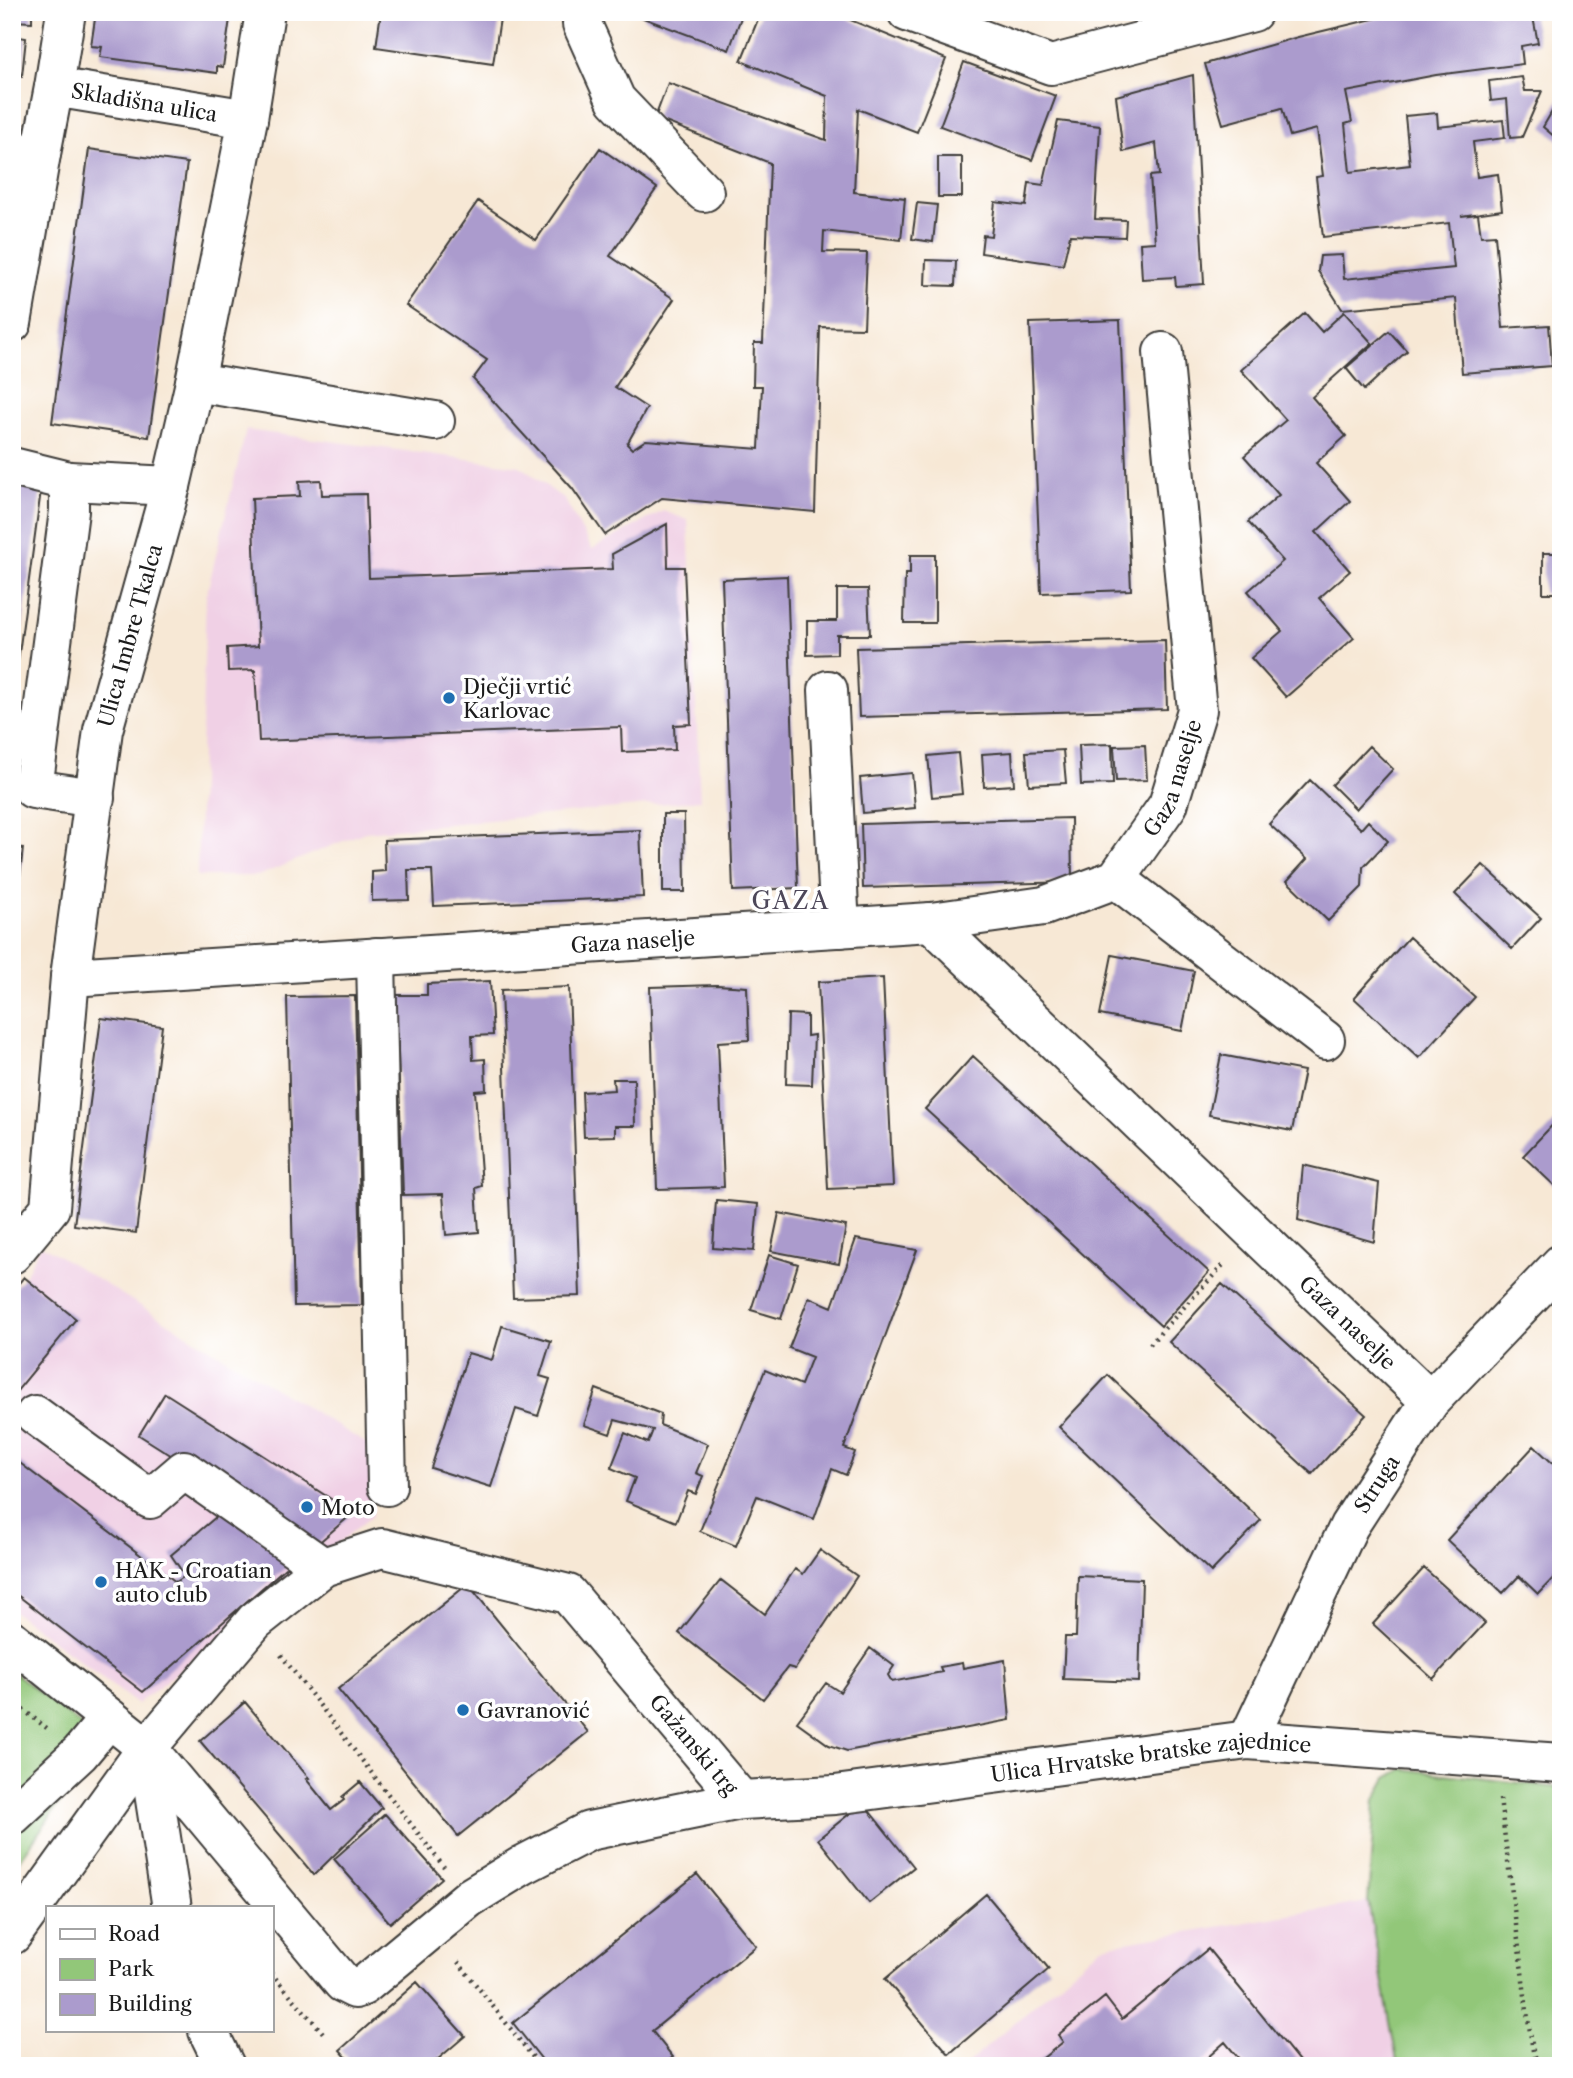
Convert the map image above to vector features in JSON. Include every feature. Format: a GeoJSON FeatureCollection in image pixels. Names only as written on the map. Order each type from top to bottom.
{"type":"FeatureCollection","features":[{"type":"Feature","properties":{"kind":"street"},"geometry":{"type":"LineString","coordinates":[[54,88],[66,12]]}},
{"type":"Feature","properties":{"kind":"street","name":"Ulica Imbre Tkalca"},"geometry":{"type":"LineString","coordinates":[[12,1254],[50,1208],[70,977],[103,730],[171,486],[195,382],[248,119],[265,12]]}},
{"type":"Feature","properties":{"kind":"street"},"geometry":{"type":"LineString","coordinates":[[583,12],[582,24],[616,100],[704,192]]}},
{"type":"Feature","properties":{"kind":"street"},"geometry":{"type":"LineString","coordinates":[[907,12],[1051,65],[1253,12]]}},
{"type":"Feature","properties":{"kind":"street","name":"Skladišna ulica"},"geometry":{"type":"LineString","coordinates":[[12,323],[27,153],[54,88],[248,119]]}},
{"type":"Feature","properties":{"kind":"street","name":"Gaza naselje"},"geometry":{"type":"LineString","coordinates":[[70,977],[931,922],[1044,906],[1116,878],[1168,805],[1197,710],[1163,352]]}},
{"type":"Feature","properties":{"kind":"street"},"geometry":{"type":"LineString","coordinates":[[195,382],[435,421]]}},
{"type":"Feature","properties":{"kind":"street"},"geometry":{"type":"LineString","coordinates":[[12,467],[69,481],[171,486]]}},
{"type":"Feature","properties":{"kind":"street"},"geometry":{"type":"LineString","coordinates":[[69,481],[69,512],[22,788],[95,798]]}},
{"type":"Feature","properties":{"kind":"street"},"geometry":{"type":"LineString","coordinates":[[828,690],[840,928]]}},
{"type":"Feature","properties":{"kind":"street"},"geometry":{"type":"LineString","coordinates":[[1116,878],[1325,1040]]}},
{"type":"Feature","properties":{"kind":"street","name":"Gaza naselje"},"geometry":{"type":"LineString","coordinates":[[931,922],[1430,1401]]}},
{"type":"Feature","properties":{"kind":"street"},"geometry":{"type":"LineString","coordinates":[[376,957],[387,1486]]}},
{"type":"Feature","properties":{"kind":"street","name":"Struga"},"geometry":{"type":"LineString","coordinates":[[1248,1740],[1349,1526],[1430,1401],[1561,1264]]}},
{"type":"Feature","properties":{"kind":"street"},"geometry":{"type":"LineString","coordinates":[[35,1415],[150,1499],[184,1470],[323,1567]]}},
{"type":"Feature","properties":{"kind":"street","name":"Gažanski trg"},"geometry":{"type":"LineString","coordinates":[[382,1548],[568,1594],[741,1800],[589,1831],[523,1865],[469,1898],[363,1986],[355,1989],[344,1983],[147,1748],[255,1620],[323,1567],[382,1548]]}},
{"type":"Feature","properties":{"kind":"street"},"geometry":{"type":"LineString","coordinates":[[12,1640],[147,1748],[172,1906]]}},
{"type":"Feature","properties":{"kind":"street"},"geometry":{"type":"LineString","coordinates":[[12,1815],[80,1753],[109,1718]]}},
{"type":"Feature","properties":{"kind":"street","name":"Ulica Hrvatske bratske zajednice"},"geometry":{"type":"LineString","coordinates":[[741,1800],[835,1795],[1248,1740],[1561,1763]]}},
{"type":"Feature","properties":{"kind":"street"},"geometry":{"type":"LineString","coordinates":[[12,1935],[147,1748]]}},
{"type":"Feature","properties":{"kind":"street"},"geometry":{"type":"LineString","coordinates":[[208,2032],[225,2066]]}},
{"type":"Feature","properties":{"kind":"path"},"geometry":{"type":"LineString","coordinates":[[1150,1345],[1254,1232]]}},
{"type":"Feature","properties":{"kind":"path"},"geometry":{"type":"LineString","coordinates":[[255,1620],[469,1898]]}},
{"type":"Feature","properties":{"kind":"path"},"geometry":{"type":"LineString","coordinates":[[1494,1757],[1532,2051],[1539,2066]]}},
{"type":"Feature","properties":{"kind":"path"},"geometry":{"type":"LineString","coordinates":[[431,1928],[540,2066]]}},
{"type":"Feature","properties":{"kind":"path"},"geometry":{"type":"LineString","coordinates":[[273,1975],[324,2034]]}},
{"type":"Feature","properties":{"kind":"shaded area","name":"Dječji vrtić Karlovac"},"geometry":{"type":"Polygon","coordinates":[[[246,430],[520,466],[565,500],[592,549],[663,511],[688,520],[700,800],[365,832],[258,876],[197,876],[206,597],[246,430]]]}},
{"type":"Feature","properties":{"kind":"shaded area"},"geometry":{"type":"Polygon","coordinates":[[[41,1245],[380,1452],[372,1516],[137,1704],[12,1610],[12,1291],[24,1277],[41,1245]]]}},
{"type":"Feature","properties":{"kind":"shaded area"},"geometry":{"type":"Polygon","coordinates":[[[1368,1902],[1398,2066],[965,2066],[1102,1946],[1368,1902]]]}},
{"type":"Feature","properties":{"kind":"green space"},"geometry":{"type":"Polygon","coordinates":[[[12,1671],[102,1742],[12,1871],[12,1671]]]}},
{"type":"Feature","properties":{"kind":"green space"},"geometry":{"type":"Polygon","coordinates":[[[1403,1769],[1561,1788],[1561,2066],[1398,2066],[1368,1902],[1375,1800],[1387,1778],[1403,1769]]]}},
{"type":"Feature","properties":{"kind":"building"},"geometry":{"type":"Polygon","coordinates":[[[12,12],[32,12],[32,22],[12,21],[12,12]]]}},
{"type":"Feature","properties":{"kind":"building"},"geometry":{"type":"Polygon","coordinates":[[[96,12],[231,12],[223,67],[217,66],[217,73],[100,57],[102,47],[91,46],[96,12]]]}},
{"type":"Feature","properties":{"kind":"building"},"geometry":{"type":"Polygon","coordinates":[[[381,12],[501,12],[493,64],[376,47],[381,12]]]}},
{"type":"Feature","properties":{"kind":"building"},"geometry":{"type":"Polygon","coordinates":[[[646,12],[743,12],[729,50],[643,18],[646,12]]]}},
{"type":"Feature","properties":{"kind":"building"},"geometry":{"type":"Polygon","coordinates":[[[761,12],[831,12],[946,59],[917,132],[858,109],[854,192],[905,198],[901,240],[824,231],[823,252],[867,253],[864,328],[820,327],[815,512],[662,498],[605,535],[572,488],[473,379],[487,360],[406,305],[478,201],[536,240],[600,148],[657,188],[610,256],[674,299],[615,387],[647,408],[627,444],[632,449],[646,440],[759,449],[762,386],[753,386],[754,343],[763,343],[770,163],[655,118],[668,83],[826,140],[827,96],[741,61],[761,12]]]}},
{"type":"Feature","properties":{"kind":"building"},"geometry":{"type":"Polygon","coordinates":[[[1035,12],[1116,12],[1116,15],[1035,16],[1035,12]]]}},
{"type":"Feature","properties":{"kind":"building"},"geometry":{"type":"Polygon","coordinates":[[[1402,12],[1532,12],[1538,43],[1521,46],[1523,64],[1436,75],[1346,92],[1352,122],[1345,124],[1350,172],[1410,165],[1405,116],[1437,113],[1438,127],[1503,120],[1505,138],[1473,142],[1477,177],[1498,174],[1502,210],[1461,216],[1478,214],[1481,236],[1495,235],[1503,328],[1549,325],[1552,366],[1462,373],[1456,298],[1342,309],[1318,271],[1320,256],[1342,255],[1344,279],[1454,268],[1449,223],[1323,237],[1316,177],[1323,176],[1317,129],[1290,136],[1282,108],[1223,124],[1205,64],[1298,37],[1402,12]]]}},
{"type":"Feature","properties":{"kind":"building"},"geometry":{"type":"Polygon","coordinates":[[[12,36],[26,38],[22,76],[12,75],[12,36]]]}},
{"type":"Feature","properties":{"kind":"building"},"geometry":{"type":"Polygon","coordinates":[[[964,62],[1056,96],[1032,160],[940,126],[964,62]]]}},
{"type":"Feature","properties":{"kind":"building"},"geometry":{"type":"Polygon","coordinates":[[[1193,75],[1204,284],[1176,286],[1175,277],[1142,279],[1140,243],[1155,242],[1150,176],[1159,175],[1156,143],[1123,152],[1116,96],[1193,75]]]}},
{"type":"Feature","properties":{"kind":"building"},"geometry":{"type":"Polygon","coordinates":[[[1522,77],[1525,91],[1542,91],[1522,137],[1510,138],[1507,99],[1491,101],[1489,81],[1522,77]]]}},
{"type":"Feature","properties":{"kind":"building"},"geometry":{"type":"Polygon","coordinates":[[[1561,96],[1561,142],[1543,127],[1561,96]]]}},
{"type":"Feature","properties":{"kind":"building"},"geometry":{"type":"Polygon","coordinates":[[[1058,121],[1100,126],[1095,219],[1126,220],[1125,237],[1070,235],[1063,265],[981,253],[983,235],[991,236],[995,202],[1026,206],[1029,183],[1043,185],[1058,121]]]}},
{"type":"Feature","properties":{"kind":"building"},"geometry":{"type":"Polygon","coordinates":[[[89,149],[187,163],[149,437],[52,423],[89,149]]]}},
{"type":"Feature","properties":{"kind":"building"},"geometry":{"type":"Polygon","coordinates":[[[938,157],[962,157],[962,197],[938,197],[938,157]]]}},
{"type":"Feature","properties":{"kind":"building"},"geometry":{"type":"Polygon","coordinates":[[[917,203],[937,205],[933,242],[912,239],[917,203]]]}},
{"type":"Feature","properties":{"kind":"building"},"geometry":{"type":"Polygon","coordinates":[[[926,260],[956,261],[955,286],[925,285],[926,260]]]}},
{"type":"Feature","properties":{"kind":"building"},"geometry":{"type":"Polygon","coordinates":[[[1344,312],[1372,343],[1312,397],[1346,436],[1316,463],[1350,501],[1316,532],[1350,571],[1319,598],[1354,638],[1286,697],[1251,658],[1282,631],[1248,591],[1283,561],[1248,522],[1279,495],[1244,456],[1286,420],[1241,370],[1305,313],[1322,332],[1344,312]]]}},
{"type":"Feature","properties":{"kind":"building"},"geometry":{"type":"Polygon","coordinates":[[[1120,320],[1131,590],[1041,593],[1030,323],[1120,320]]]}},
{"type":"Feature","properties":{"kind":"building"},"geometry":{"type":"Polygon","coordinates":[[[1389,331],[1407,351],[1364,390],[1346,368],[1389,331]]]}},
{"type":"Feature","properties":{"kind":"building"},"geometry":{"type":"Polygon","coordinates":[[[321,480],[322,495],[366,494],[369,578],[613,569],[612,554],[667,524],[668,567],[684,567],[691,724],[674,725],[675,750],[622,752],[621,727],[259,741],[255,670],[228,671],[227,648],[258,646],[252,498],[300,496],[299,481],[321,480]]]}},
{"type":"Feature","properties":{"kind":"building"},"geometry":{"type":"Polygon","coordinates":[[[12,486],[41,490],[14,691],[12,691],[12,486]]]}},
{"type":"Feature","properties":{"kind":"building"},"geometry":{"type":"Polygon","coordinates":[[[1543,553],[1561,553],[1561,593],[1543,593],[1543,553]]]}},
{"type":"Feature","properties":{"kind":"building"},"geometry":{"type":"Polygon","coordinates":[[[910,555],[935,555],[935,623],[904,623],[905,574],[910,574],[910,555]]]}},
{"type":"Feature","properties":{"kind":"building"},"geometry":{"type":"Polygon","coordinates":[[[787,576],[798,888],[733,891],[722,579],[787,576]]]}},
{"type":"Feature","properties":{"kind":"building"},"geometry":{"type":"Polygon","coordinates":[[[837,589],[868,589],[870,635],[837,635],[837,654],[807,655],[807,621],[837,621],[837,589]]]}},
{"type":"Feature","properties":{"kind":"building"},"geometry":{"type":"Polygon","coordinates":[[[1165,640],[1167,709],[859,717],[856,648],[1165,640]]]}},
{"type":"Feature","properties":{"kind":"building"},"geometry":{"type":"Polygon","coordinates":[[[1112,744],[1113,784],[1081,785],[1079,745],[1112,744]]]}},
{"type":"Feature","properties":{"kind":"building"},"geometry":{"type":"Polygon","coordinates":[[[1145,745],[1147,780],[1116,781],[1114,746],[1145,745]]]}},
{"type":"Feature","properties":{"kind":"building"},"geometry":{"type":"Polygon","coordinates":[[[1369,746],[1393,769],[1356,809],[1332,785],[1369,746]]]}},
{"type":"Feature","properties":{"kind":"building"},"geometry":{"type":"Polygon","coordinates":[[[1063,750],[1066,783],[1029,785],[1026,752],[1063,750]]]}},
{"type":"Feature","properties":{"kind":"building"},"geometry":{"type":"Polygon","coordinates":[[[1012,752],[1014,785],[984,787],[982,754],[1012,752]]]}},
{"type":"Feature","properties":{"kind":"building"},"geometry":{"type":"Polygon","coordinates":[[[958,753],[962,794],[932,797],[928,756],[958,753]]]}},
{"type":"Feature","properties":{"kind":"building"},"geometry":{"type":"Polygon","coordinates":[[[912,773],[915,808],[863,813],[860,778],[912,773]]]}},
{"type":"Feature","properties":{"kind":"building"},"geometry":{"type":"Polygon","coordinates":[[[1310,780],[1361,829],[1368,821],[1388,841],[1363,867],[1362,887],[1328,921],[1287,881],[1307,859],[1269,824],[1310,780]]]}},
{"type":"Feature","properties":{"kind":"building"},"geometry":{"type":"Polygon","coordinates":[[[663,814],[684,814],[685,892],[663,892],[663,814]]]}},
{"type":"Feature","properties":{"kind":"building"},"geometry":{"type":"Polygon","coordinates":[[[1071,818],[1072,882],[863,888],[861,824],[1071,818]]]}},
{"type":"Feature","properties":{"kind":"building"},"geometry":{"type":"Polygon","coordinates":[[[640,830],[643,897],[434,906],[432,870],[408,870],[409,900],[372,901],[372,872],[385,871],[384,840],[640,830]]]}},
{"type":"Feature","properties":{"kind":"building"},"geometry":{"type":"Polygon","coordinates":[[[12,847],[23,848],[14,932],[12,932],[12,847]]]}},
{"type":"Feature","properties":{"kind":"building"},"geometry":{"type":"Polygon","coordinates":[[[1483,865],[1541,918],[1512,949],[1455,894],[1483,865]]]}},
{"type":"Feature","properties":{"kind":"building"},"geometry":{"type":"Polygon","coordinates":[[[1409,937],[1475,997],[1419,1058],[1354,998],[1409,937]]]}},
{"type":"Feature","properties":{"kind":"building"},"geometry":{"type":"Polygon","coordinates":[[[1112,955],[1194,971],[1182,1031],[1100,1015],[1112,955]]]}},
{"type":"Feature","properties":{"kind":"building"},"geometry":{"type":"Polygon","coordinates":[[[883,978],[893,1186],[828,1189],[818,982],[883,978]]]}},
{"type":"Feature","properties":{"kind":"building"},"geometry":{"type":"Polygon","coordinates":[[[490,981],[493,1035],[472,1036],[473,1060],[485,1059],[486,1090],[475,1091],[482,1186],[476,1188],[479,1232],[446,1235],[443,1194],[403,1195],[396,995],[427,995],[427,984],[490,981]]]}},
{"type":"Feature","properties":{"kind":"building"},"geometry":{"type":"Polygon","coordinates":[[[569,987],[580,1296],[513,1298],[501,990],[569,987]]]}},
{"type":"Feature","properties":{"kind":"building"},"geometry":{"type":"Polygon","coordinates":[[[650,987],[747,987],[749,1040],[718,1042],[724,1187],[657,1189],[650,987]]]}},
{"type":"Feature","properties":{"kind":"building"},"geometry":{"type":"Polygon","coordinates":[[[355,996],[362,1305],[294,1306],[287,997],[355,996]]]}},
{"type":"Feature","properties":{"kind":"building"},"geometry":{"type":"Polygon","coordinates":[[[788,1014],[807,1015],[807,1036],[814,1035],[812,1085],[786,1084],[788,1014]]]}},
{"type":"Feature","properties":{"kind":"building"},"geometry":{"type":"Polygon","coordinates":[[[101,1018],[162,1026],[136,1233],[74,1225],[101,1018]]]}},
{"type":"Feature","properties":{"kind":"building"},"geometry":{"type":"Polygon","coordinates":[[[1221,1055],[1304,1071],[1292,1131],[1209,1115],[1221,1055]]]}},
{"type":"Feature","properties":{"kind":"building"},"geometry":{"type":"Polygon","coordinates":[[[973,1056],[1209,1272],[1161,1326],[925,1109],[973,1056]]]}},
{"type":"Feature","properties":{"kind":"building"},"geometry":{"type":"Polygon","coordinates":[[[613,1079],[634,1079],[635,1126],[615,1126],[615,1136],[584,1137],[582,1092],[614,1090],[613,1079]]]}},
{"type":"Feature","properties":{"kind":"building"},"geometry":{"type":"Polygon","coordinates":[[[1561,1116],[1561,1192],[1523,1156],[1561,1116]]]}},
{"type":"Feature","properties":{"kind":"building"},"geometry":{"type":"Polygon","coordinates":[[[1303,1165],[1379,1183],[1374,1242],[1298,1220],[1303,1165]]]}},
{"type":"Feature","properties":{"kind":"building"},"geometry":{"type":"Polygon","coordinates":[[[716,1200],[758,1204],[754,1251],[713,1248],[716,1200]]]}},
{"type":"Feature","properties":{"kind":"building"},"geometry":{"type":"Polygon","coordinates":[[[779,1213],[846,1226],[839,1264],[771,1251],[779,1213]]]}},
{"type":"Feature","properties":{"kind":"building"},"geometry":{"type":"Polygon","coordinates":[[[856,1239],[917,1250],[844,1448],[855,1452],[846,1475],[832,1469],[814,1519],[757,1496],[736,1546],[700,1531],[765,1370],[801,1385],[812,1357],[789,1348],[809,1297],[832,1307],[856,1239]]]}},
{"type":"Feature","properties":{"kind":"building"},"geometry":{"type":"Polygon","coordinates":[[[769,1255],[798,1264],[781,1319],[751,1310],[769,1255]]]}},
{"type":"Feature","properties":{"kind":"building"},"geometry":{"type":"Polygon","coordinates":[[[24,1277],[76,1319],[12,1397],[12,1291],[24,1277]]]}},
{"type":"Feature","properties":{"kind":"building"},"geometry":{"type":"Polygon","coordinates":[[[1222,1284],[1366,1415],[1312,1474],[1169,1342],[1222,1284]]]}},
{"type":"Feature","properties":{"kind":"building"},"geometry":{"type":"Polygon","coordinates":[[[502,1326],[551,1341],[540,1376],[550,1379],[538,1416],[516,1409],[491,1487],[431,1468],[468,1353],[492,1360],[502,1326]]]}},
{"type":"Feature","properties":{"kind":"building"},"geometry":{"type":"Polygon","coordinates":[[[1108,1375],[1261,1520],[1211,1572],[1059,1427],[1108,1375]]]}},
{"type":"Feature","properties":{"kind":"building"},"geometry":{"type":"Polygon","coordinates":[[[596,1389],[661,1414],[660,1425],[708,1444],[696,1473],[703,1476],[696,1494],[688,1491],[676,1522],[626,1501],[635,1478],[611,1468],[625,1433],[648,1443],[653,1430],[615,1420],[610,1434],[584,1425],[596,1389]]]}},
{"type":"Feature","properties":{"kind":"building"},"geometry":{"type":"Polygon","coordinates":[[[165,1393],[353,1513],[315,1546],[139,1435],[165,1393]]]}},
{"type":"Feature","properties":{"kind":"building"},"geometry":{"type":"Polygon","coordinates":[[[1534,1446],[1561,1471],[1561,1545],[1556,1550],[1561,1554],[1561,1570],[1538,1594],[1519,1576],[1503,1593],[1447,1540],[1534,1446]]]}},
{"type":"Feature","properties":{"kind":"building"},"geometry":{"type":"Polygon","coordinates":[[[12,1457],[176,1582],[185,1576],[171,1555],[223,1511],[292,1562],[143,1692],[12,1591],[12,1457]]]}},
{"type":"Feature","properties":{"kind":"building"},"geometry":{"type":"Polygon","coordinates":[[[820,1550],[857,1576],[795,1669],[788,1667],[763,1699],[679,1633],[721,1580],[765,1614],[795,1569],[803,1574],[820,1550]]]}},
{"type":"Feature","properties":{"kind":"building"},"geometry":{"type":"Polygon","coordinates":[[[1424,1568],[1485,1623],[1433,1679],[1373,1624],[1424,1568]]]}},
{"type":"Feature","properties":{"kind":"building"},"geometry":{"type":"Polygon","coordinates":[[[1078,1576],[1142,1579],[1139,1682],[1063,1679],[1065,1637],[1076,1637],[1078,1576]]]}},
{"type":"Feature","properties":{"kind":"building","name":"Gavranović"},"geometry":{"type":"Polygon","coordinates":[[[468,1584],[588,1732],[458,1836],[338,1689],[468,1584]]]}},
{"type":"Feature","properties":{"kind":"building"},"geometry":{"type":"Polygon","coordinates":[[[870,1648],[894,1666],[888,1675],[892,1682],[942,1672],[940,1667],[962,1663],[963,1668],[1005,1660],[1010,1720],[847,1751],[829,1745],[797,1722],[826,1683],[840,1692],[870,1648]]]}},
{"type":"Feature","properties":{"kind":"building"},"geometry":{"type":"Polygon","coordinates":[[[245,1702],[309,1778],[306,1779],[331,1810],[360,1782],[382,1808],[314,1875],[200,1741],[245,1702]]]}},
{"type":"Feature","properties":{"kind":"building"},"geometry":{"type":"Polygon","coordinates":[[[863,1803],[914,1867],[869,1903],[818,1839],[863,1803]]]}},
{"type":"Feature","properties":{"kind":"building"},"geometry":{"type":"Polygon","coordinates":[[[385,1814],[442,1878],[390,1923],[334,1859],[385,1814]]]}},
{"type":"Feature","properties":{"kind":"building"},"geometry":{"type":"Polygon","coordinates":[[[697,1874],[756,1946],[652,2031],[673,2057],[662,2066],[547,2066],[513,2023],[697,1874]]]}},
{"type":"Feature","properties":{"kind":"building"},"geometry":{"type":"Polygon","coordinates":[[[986,1894],[1049,1969],[949,2054],[885,1979],[986,1894]]]}},
{"type":"Feature","properties":{"kind":"building"},"geometry":{"type":"Polygon","coordinates":[[[1208,1949],[1303,2066],[1245,2066],[1225,2042],[1198,2066],[1033,2066],[1063,2042],[1058,2035],[1105,1997],[1122,2019],[1208,1949]]]}},
{"type":"Feature","properties":{"kind":"building"},"geometry":{"type":"Polygon","coordinates":[[[417,1982],[465,2036],[430,2066],[354,2066],[340,2050],[417,1982]]]}},
{"type":"Feature","properties":{"kind":"place","name":"Dječji vrtić Karlovac"},"geometry":{"type":"Point","coordinates":[449,698]}},
{"type":"Feature","properties":{"kind":"place","name":"Moto"},"geometry":{"type":"Point","coordinates":[307,1507]}},
{"type":"Feature","properties":{"kind":"place","name":"HAK - Croatian auto club"},"geometry":{"type":"Point","coordinates":[101,1582]}},
{"type":"Feature","properties":{"kind":"place","name":"Gavranović"},"geometry":{"type":"Point","coordinates":[463,1710]}},
{"type":"Feature","properties":{"kind":"district","name":"GAZA"},"geometry":{"type":"Point","coordinates":[791,900]}}]}
